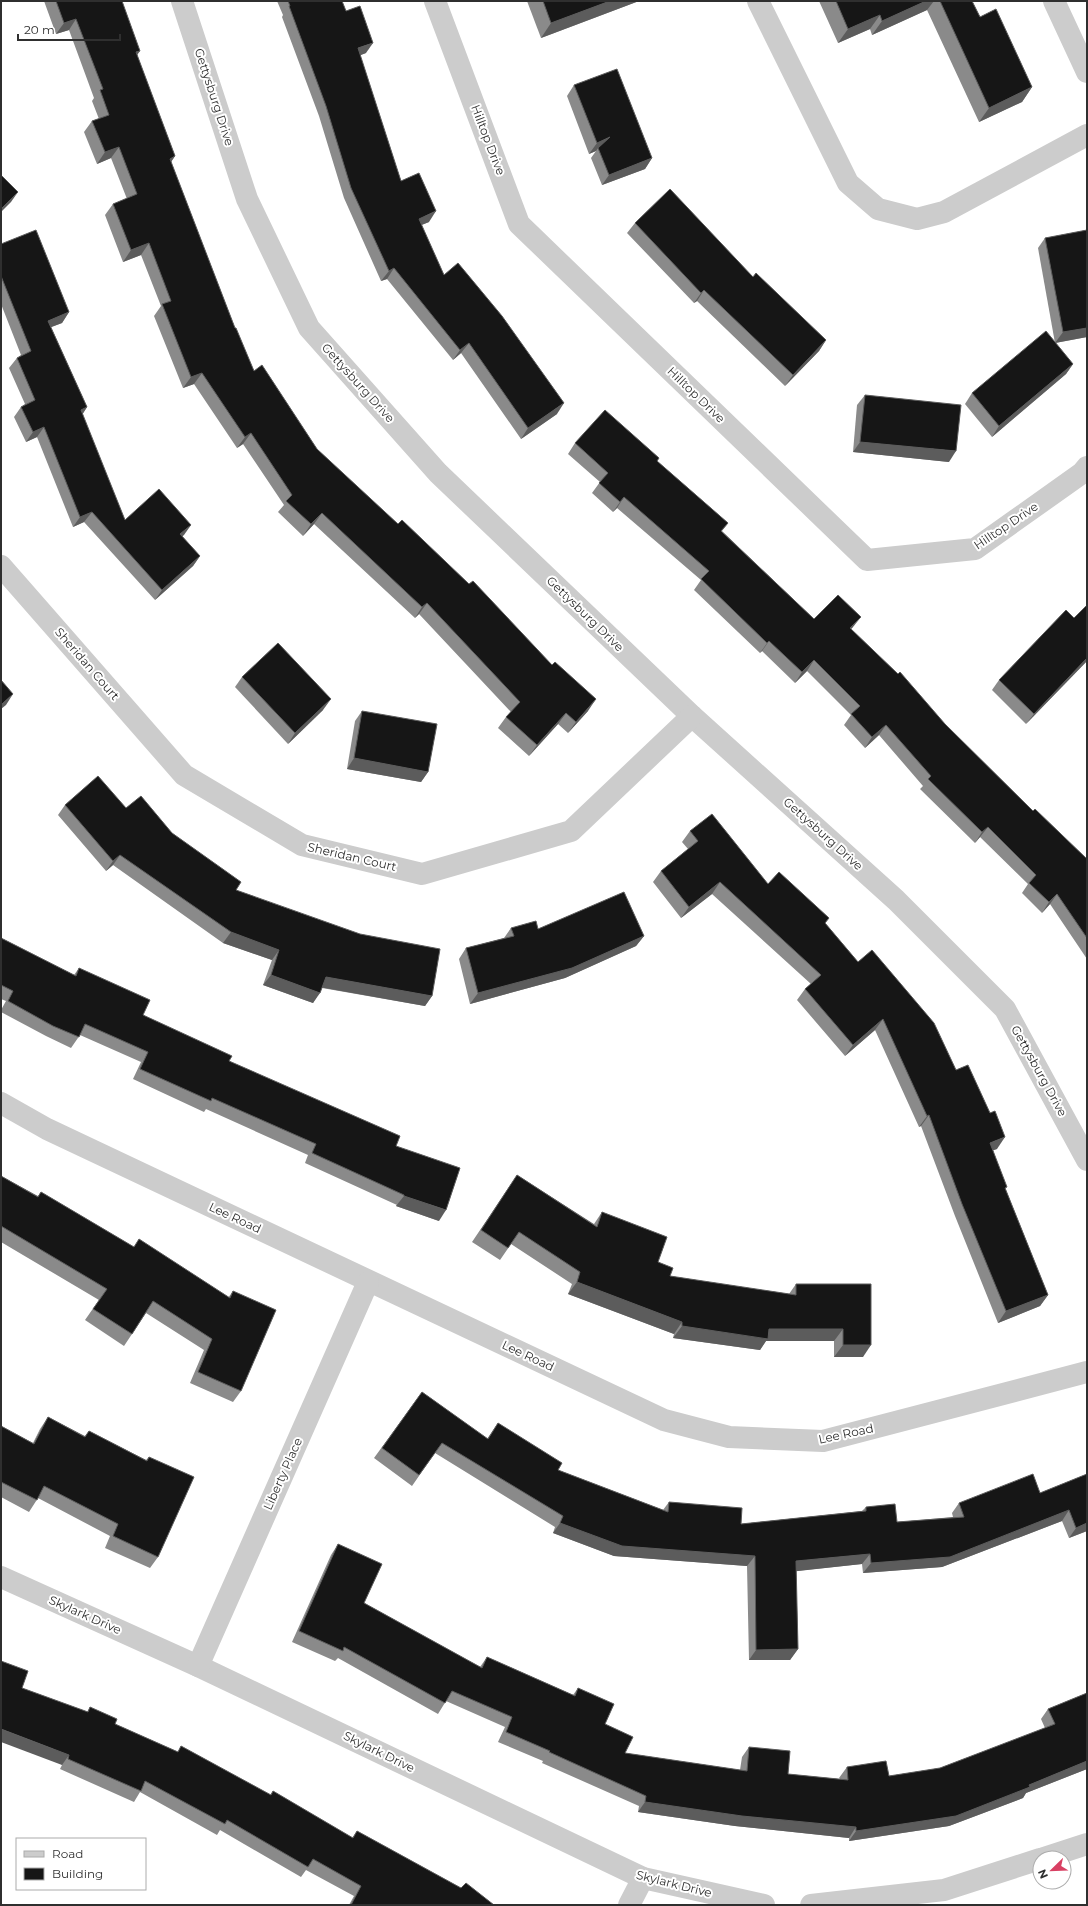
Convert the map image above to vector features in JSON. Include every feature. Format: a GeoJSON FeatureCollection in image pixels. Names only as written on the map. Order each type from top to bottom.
{"type":"FeatureCollection","features":[{"type":"Feature","properties":{"kind":"street","name":"Gettysburg Drive"},"geometry":{"type":"LineString","coordinates":[[182,1],[247,199],[309,328],[438,473],[692,716],[896,900],[1005,1009],[1087,1160]]}},
{"type":"Feature","properties":{"kind":"street","name":"Hilltop Drive"},"geometry":{"type":"LineString","coordinates":[[435,1],[519,224],[867,560],[975,549],[1082,473],[1087,467]]}},
{"type":"Feature","properties":{"kind":"street"},"geometry":{"type":"LineString","coordinates":[[758,1],[848,183],[878,209],[917,219],[944,212],[1087,135]]}},
{"type":"Feature","properties":{"kind":"street"},"geometry":{"type":"LineString","coordinates":[[1054,1],[1087,72]]}},
{"type":"Feature","properties":{"kind":"street","name":"Sheridan Court"},"geometry":{"type":"LineString","coordinates":[[1,566],[184,775],[302,845],[422,874],[571,831],[692,716]]}},
{"type":"Feature","properties":{"kind":"street","name":"Lee Road"},"geometry":{"type":"LineString","coordinates":[[1,1103],[47,1129],[368,1282],[664,1420],[729,1437],[823,1441],[1087,1372]]}},
{"type":"Feature","properties":{"kind":"street","name":"Liberty Place"},"geometry":{"type":"LineString","coordinates":[[198,1666],[368,1282]]}},
{"type":"Feature","properties":{"kind":"street","name":"Skylark Drive"},"geometry":{"type":"LineString","coordinates":[[1,1577],[198,1666],[642,1878],[764,1905]]}},
{"type":"Feature","properties":{"kind":"street"},"geometry":{"type":"LineString","coordinates":[[1069,1850],[1087,1844]]}},
{"type":"Feature","properties":{"kind":"street"},"geometry":{"type":"LineString","coordinates":[[811,1905],[944,1890],[1032,1862]]}},
{"type":"Feature","properties":{"kind":"street"},"geometry":{"type":"LineString","coordinates":[[629,1905],[642,1878]]}},
{"type":"Feature","properties":{"kind":"building"},"geometry":{"type":"Polygon","coordinates":[[[56,1],[122,1],[140,51],[136,52],[175,156],[170,159],[235,328],[254,371],[262,365],[317,449],[398,524],[402,520],[469,584],[473,581],[552,665],[555,662],[596,699],[576,722],[566,713],[537,745],[506,717],[520,702],[427,603],[422,607],[322,513],[311,524],[286,501],[292,495],[251,433],[245,437],[202,373],[191,377],[162,304],[171,301],[149,243],[131,250],[113,204],[137,194],[119,147],[105,152],[92,121],[109,115],[100,90],[103,89],[76,19],[64,23],[56,1]]]}},
{"type":"Feature","properties":{"kind":"building"},"geometry":{"type":"Polygon","coordinates":[[[288,1],[342,1],[346,11],[360,6],[373,43],[358,48],[401,181],[419,173],[436,211],[419,219],[444,275],[458,263],[502,316],[564,403],[528,428],[469,343],[460,350],[394,268],[389,271],[351,188],[326,106],[288,1]]]}},
{"type":"Feature","properties":{"kind":"building"},"geometry":{"type":"Polygon","coordinates":[[[543,1],[610,1],[551,23],[543,1]]]}},
{"type":"Feature","properties":{"kind":"building"},"geometry":{"type":"Polygon","coordinates":[[[836,1],[926,1],[882,21],[880,15],[848,29],[836,1]]]}},
{"type":"Feature","properties":{"kind":"building"},"geometry":{"type":"Polygon","coordinates":[[[940,1],[972,1],[980,17],[996,9],[1032,87],[989,108],[940,1]]]}},
{"type":"Feature","properties":{"kind":"building"},"geometry":{"type":"Polygon","coordinates":[[[617,69],[652,158],[609,175],[598,148],[610,137],[597,143],[574,85],[617,69]]]}},
{"type":"Feature","properties":{"kind":"building"},"geometry":{"type":"Polygon","coordinates":[[[1,175],[18,192],[1,209],[1,175]]]}},
{"type":"Feature","properties":{"kind":"building"},"geometry":{"type":"Polygon","coordinates":[[[670,189],[753,277],[756,273],[826,340],[793,375],[704,290],[701,293],[635,223],[670,189]]]}},
{"type":"Feature","properties":{"kind":"building"},"geometry":{"type":"Polygon","coordinates":[[[36,230],[69,312],[48,321],[87,407],[81,410],[125,520],[159,489],[191,525],[180,534],[200,556],[162,590],[92,512],[80,517],[44,427],[33,432],[21,407],[35,400],[17,358],[31,351],[1,276],[1,244],[36,230]]]}},
{"type":"Feature","properties":{"kind":"building"},"geometry":{"type":"Polygon","coordinates":[[[1087,230],[1087,328],[1063,332],[1045,238],[1087,230]]]}},
{"type":"Feature","properties":{"kind":"building"},"geometry":{"type":"Polygon","coordinates":[[[1046,331],[1073,364],[999,426],[972,393],[1046,331]]]}},
{"type":"Feature","properties":{"kind":"building"},"geometry":{"type":"Polygon","coordinates":[[[865,395],[961,405],[956,451],[860,442],[865,395]]]}},
{"type":"Feature","properties":{"kind":"building"},"geometry":{"type":"Polygon","coordinates":[[[605,410],[659,458],[657,461],[728,523],[721,531],[814,619],[838,595],[861,617],[850,628],[898,674],[900,672],[945,724],[1033,811],[1035,809],[1087,859],[1087,938],[1057,894],[1049,902],[1029,883],[1036,875],[988,827],[982,832],[928,779],[931,776],[886,725],[872,737],[851,714],[860,706],[814,660],[802,672],[769,641],[767,643],[701,579],[709,571],[624,497],[620,502],[599,483],[608,473],[575,443],[605,410]]]}},
{"type":"Feature","properties":{"kind":"building"},"geometry":{"type":"Polygon","coordinates":[[[1087,605],[1087,658],[1034,714],[999,680],[1066,610],[1074,618],[1087,605]]]}},
{"type":"Feature","properties":{"kind":"building"},"geometry":{"type":"Polygon","coordinates":[[[278,643],[331,699],[295,733],[242,677],[278,643]]]}},
{"type":"Feature","properties":{"kind":"building"},"geometry":{"type":"Polygon","coordinates":[[[1,680],[13,694],[1,705],[1,680]]]}},
{"type":"Feature","properties":{"kind":"building"},"geometry":{"type":"Polygon","coordinates":[[[362,711],[437,724],[428,772],[354,758],[362,711]]]}},
{"type":"Feature","properties":{"kind":"building"},"geometry":{"type":"Polygon","coordinates":[[[98,776],[126,808],[141,796],[172,833],[241,882],[236,890],[360,934],[440,949],[432,996],[326,977],[320,993],[271,975],[279,950],[231,932],[120,855],[113,861],[65,805],[98,776]]]}},
{"type":"Feature","properties":{"kind":"building"},"geometry":{"type":"Polygon","coordinates":[[[712,814],[768,884],[779,872],[829,918],[825,923],[858,962],[872,950],[934,1023],[956,1070],[968,1065],[990,1113],[995,1111],[1005,1137],[990,1143],[1007,1187],[1005,1188],[1048,1295],[1006,1311],[962,1204],[929,1115],[927,1116],[883,1019],[853,1045],[805,989],[821,975],[720,882],[689,907],[661,871],[698,841],[690,831],[712,814]]]}},
{"type":"Feature","properties":{"kind":"building"},"geometry":{"type":"Polygon","coordinates":[[[624,892],[644,936],[572,968],[478,993],[466,948],[514,936],[511,928],[536,921],[538,929],[624,892]]]}},
{"type":"Feature","properties":{"kind":"building"},"geometry":{"type":"Polygon","coordinates":[[[1,938],[76,976],[79,968],[150,1000],[143,1015],[232,1056],[229,1061],[400,1136],[396,1146],[460,1168],[446,1210],[404,1196],[312,1153],[316,1144],[212,1098],[211,1101],[140,1069],[148,1052],[85,1024],[79,1037],[53,1026],[8,1001],[13,991],[1,985],[1,938]]]}},
{"type":"Feature","properties":{"kind":"building"},"geometry":{"type":"Polygon","coordinates":[[[517,1175],[597,1227],[602,1212],[667,1237],[658,1262],[673,1268],[670,1276],[796,1295],[796,1284],[871,1284],[871,1345],[843,1345],[843,1329],[769,1329],[768,1339],[682,1326],[682,1322],[577,1282],[580,1272],[519,1232],[508,1248],[481,1230],[517,1175]]]}},
{"type":"Feature","properties":{"kind":"building"},"geometry":{"type":"Polygon","coordinates":[[[1,1176],[38,1197],[41,1192],[134,1247],[139,1239],[230,1298],[233,1291],[276,1310],[241,1391],[198,1372],[212,1339],[153,1301],[132,1334],[93,1309],[107,1289],[1,1226],[1,1176]]]}},
{"type":"Feature","properties":{"kind":"building"},"geometry":{"type":"Polygon","coordinates":[[[422,1392],[488,1439],[498,1423],[562,1463],[558,1470],[668,1512],[669,1502],[742,1508],[741,1524],[866,1511],[866,1507],[895,1504],[897,1522],[964,1517],[959,1503],[1033,1474],[1040,1493],[1087,1474],[1087,1523],[1076,1528],[1069,1510],[950,1557],[871,1563],[870,1554],[796,1561],[798,1649],[756,1650],[755,1556],[622,1546],[560,1523],[563,1516],[442,1443],[419,1475],[382,1448],[422,1392]]]}},
{"type":"Feature","properties":{"kind":"building"},"geometry":{"type":"Polygon","coordinates":[[[48,1417],[85,1437],[89,1431],[147,1461],[149,1457],[194,1477],[158,1557],[113,1536],[118,1524],[44,1486],[37,1500],[1,1482],[1,1426],[34,1444],[48,1417]]]}},
{"type":"Feature","properties":{"kind":"building"},"geometry":{"type":"Polygon","coordinates":[[[338,1544],[382,1564],[364,1603],[482,1668],[487,1657],[575,1696],[578,1688],[614,1704],[605,1724],[633,1737],[625,1753],[747,1771],[749,1747],[790,1751],[788,1774],[848,1780],[847,1767],[886,1761],[889,1776],[940,1768],[1055,1724],[1048,1709],[1087,1693],[1087,1761],[1029,1785],[1030,1787],[956,1816],[856,1831],[856,1827],[742,1816],[645,1802],[646,1796],[506,1732],[512,1717],[452,1691],[445,1703],[344,1647],[343,1651],[299,1631],[338,1544]]]}},
{"type":"Feature","properties":{"kind":"building"},"geometry":{"type":"Polygon","coordinates":[[[1,1661],[28,1671],[22,1688],[88,1712],[90,1707],[117,1719],[115,1724],[178,1752],[181,1746],[271,1795],[273,1791],[353,1838],[357,1831],[461,1888],[466,1883],[494,1905],[351,1905],[361,1886],[313,1859],[308,1867],[227,1820],[225,1824],[145,1781],[141,1791],[68,1759],[69,1755],[1,1729],[1,1661]]]}}]}
